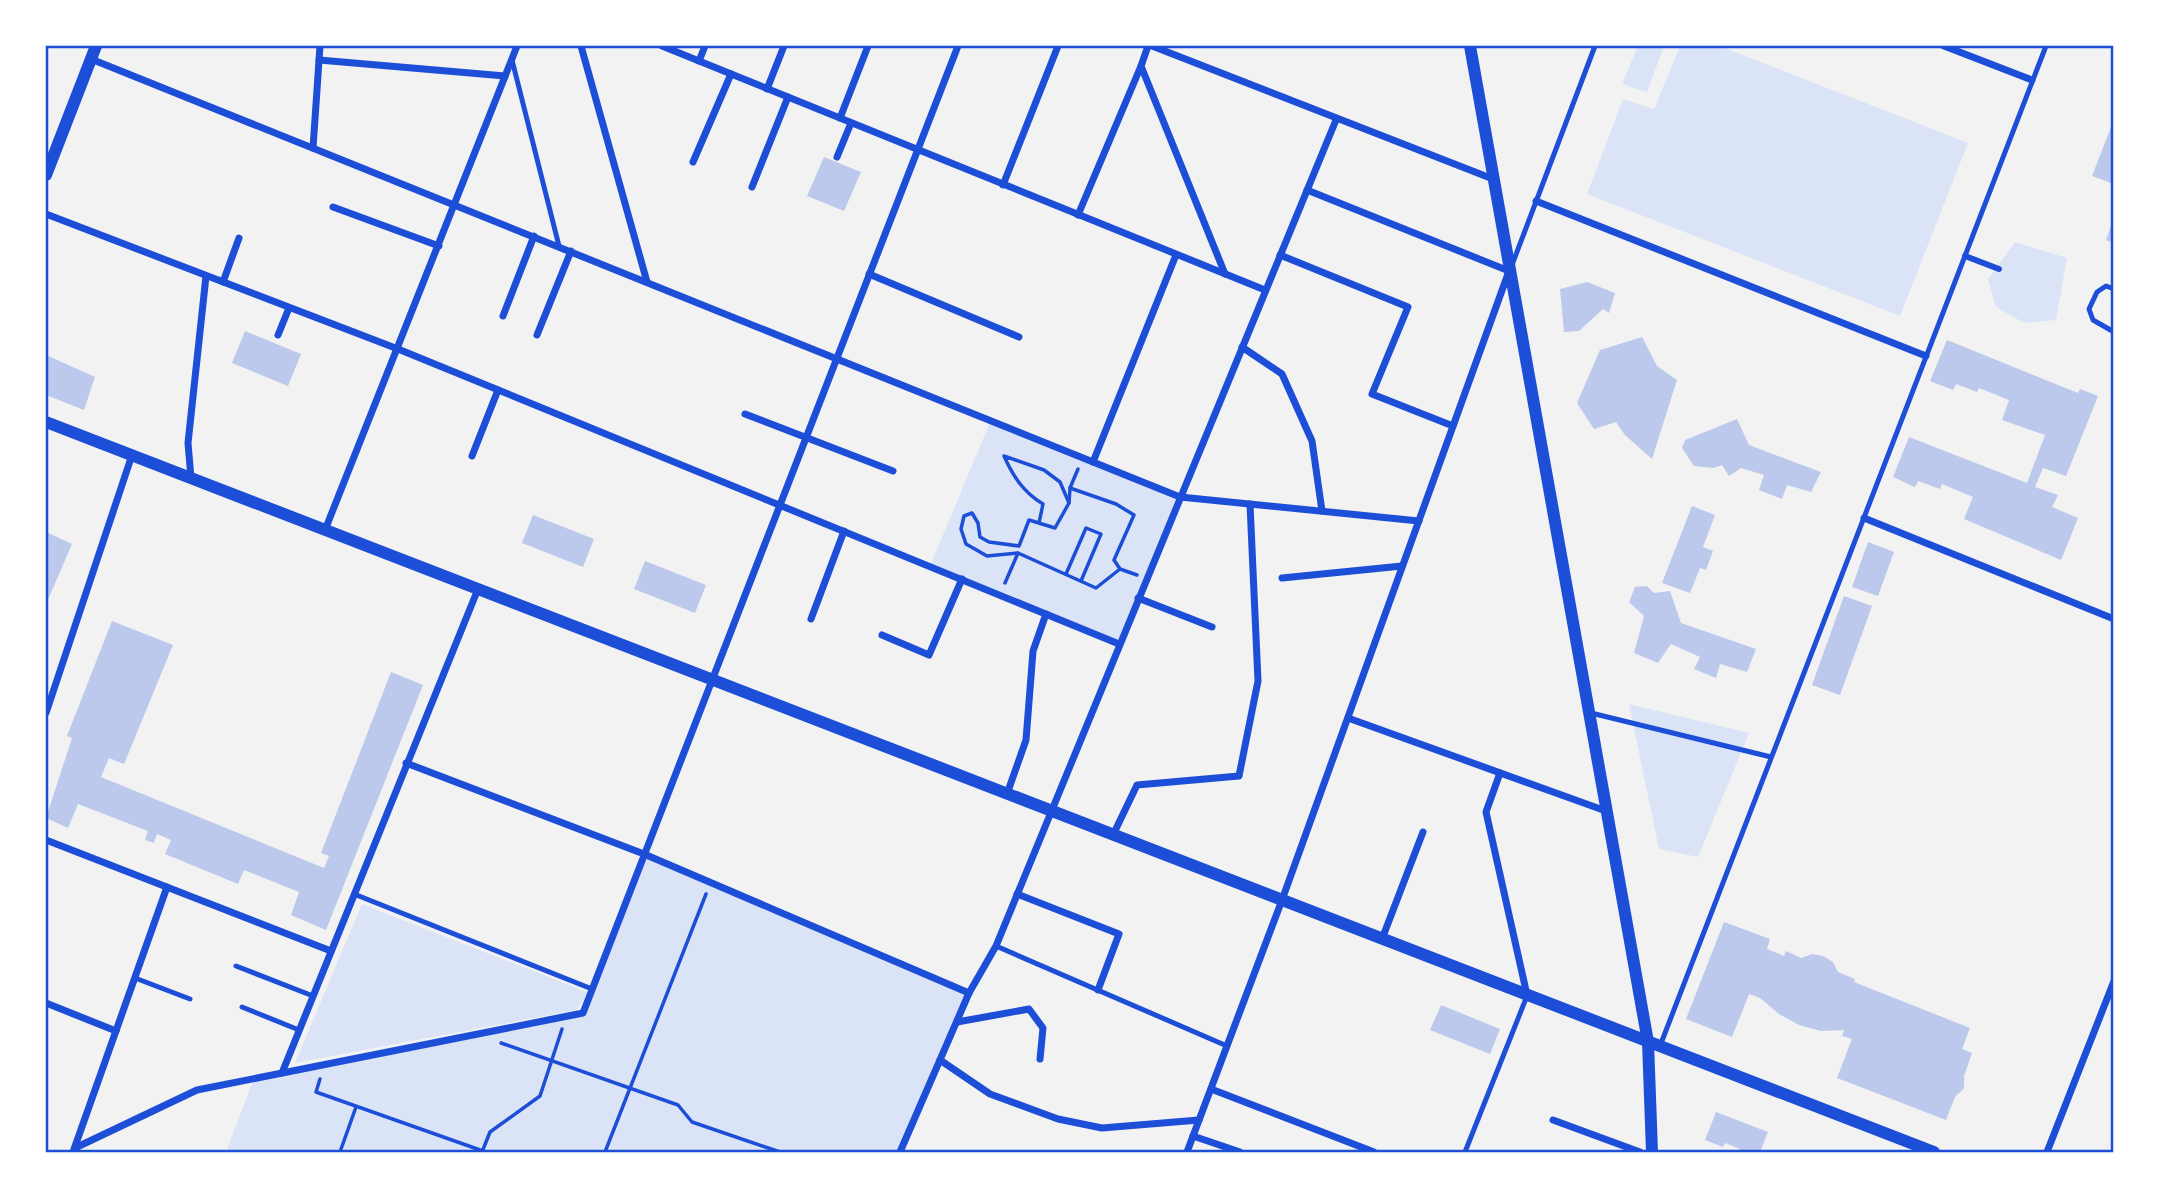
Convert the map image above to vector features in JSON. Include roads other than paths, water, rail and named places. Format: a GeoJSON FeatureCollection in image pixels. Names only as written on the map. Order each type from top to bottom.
{"type":"FeatureCollection","features":[{"type":"Feature","properties":{"kind":"street"},"geometry":{"type":"LineString","coordinates":[[46,175],[96,46]]}},
{"type":"Feature","properties":{"kind":"street"},"geometry":{"type":"LineString","coordinates":[[313,148],[320,46]]}},
{"type":"Feature","properties":{"kind":"street"},"geometry":{"type":"LineString","coordinates":[[325,530],[517,46]]}},
{"type":"Feature","properties":{"kind":"street"},"geometry":{"type":"LineString","coordinates":[[581,46],[647,282]]}},
{"type":"Feature","properties":{"kind":"street"},"geometry":{"type":"LineString","coordinates":[[662,46],[1265,290]]}},
{"type":"Feature","properties":{"kind":"street"},"geometry":{"type":"LineString","coordinates":[[699,61],[705,46]]}},
{"type":"Feature","properties":{"kind":"street"},"geometry":{"type":"LineString","coordinates":[[767,89],[785,46]]}},
{"type":"Feature","properties":{"kind":"street"},"geometry":{"type":"LineString","coordinates":[[840,118],[868,46]]}},
{"type":"Feature","properties":{"kind":"street"},"geometry":{"type":"LineString","coordinates":[[74,1150],[197,1090],[583,1013],[958,46]]}},
{"type":"Feature","properties":{"kind":"street"},"geometry":{"type":"LineString","coordinates":[[1003,185],[1058,46]]}},
{"type":"Feature","properties":{"kind":"street"},"geometry":{"type":"LineString","coordinates":[[1078,215],[1150,46],[1493,179]]}},
{"type":"Feature","properties":{"kind":"street"},"geometry":{"type":"LineString","coordinates":[[1470,46],[1606,811],[1654,1044],[1652,1153]]}},
{"type":"Feature","properties":{"kind":"street"},"geometry":{"type":"LineString","coordinates":[[1944,46],[2032,80]]}},
{"type":"Feature","properties":{"kind":"street"},"geometry":{"type":"LineString","coordinates":[[91,59],[1180,497],[1419,521]]}},
{"type":"Feature","properties":{"kind":"street"},"geometry":{"type":"LineString","coordinates":[[319,60],[505,76]]}},
{"type":"Feature","properties":{"kind":"street"},"geometry":{"type":"LineString","coordinates":[[1141,66],[1225,274]]}},
{"type":"Feature","properties":{"kind":"street"},"geometry":{"type":"LineString","coordinates":[[693,162],[731,74]]}},
{"type":"Feature","properties":{"kind":"street"},"geometry":{"type":"LineString","coordinates":[[752,187],[789,97]]}},
{"type":"Feature","properties":{"kind":"street"},"geometry":{"type":"LineString","coordinates":[[900,1153],[970,993],[996,946],[1336,120]]}},
{"type":"Feature","properties":{"kind":"street"},"geometry":{"type":"LineString","coordinates":[[837,157],[851,123]]}},
{"type":"Feature","properties":{"kind":"street"},"geometry":{"type":"LineString","coordinates":[[1307,190],[1509,271]]}},
{"type":"Feature","properties":{"kind":"street"},"geometry":{"type":"LineString","coordinates":[[1536,201],[1926,356]]}},
{"type":"Feature","properties":{"kind":"street"},"geometry":{"type":"LineString","coordinates":[[332,207],[439,246]]}},
{"type":"Feature","properties":{"kind":"street"},"geometry":{"type":"LineString","coordinates":[[46,214],[398,349],[1119,644]]}},
{"type":"Feature","properties":{"kind":"street"},"geometry":{"type":"LineString","coordinates":[[503,316],[534,236]]}},
{"type":"Feature","properties":{"kind":"street"},"geometry":{"type":"LineString","coordinates":[[223,282],[239,238]]}},
{"type":"Feature","properties":{"kind":"street"},"geometry":{"type":"LineString","coordinates":[[537,335],[571,251]]}},
{"type":"Feature","properties":{"kind":"street"},"geometry":{"type":"LineString","coordinates":[[1093,462],[1176,255]]}},
{"type":"Feature","properties":{"kind":"street"},"geometry":{"type":"LineString","coordinates":[[1280,255],[1408,307],[1372,394],[1453,426]]}},
{"type":"Feature","properties":{"kind":"street"},"geometry":{"type":"LineString","coordinates":[[1965,256],[1999,269]]}},
{"type":"Feature","properties":{"kind":"street"},"geometry":{"type":"LineString","coordinates":[[1187,1153],[1282,900],[1509,271]]}},
{"type":"Feature","properties":{"kind":"street"},"geometry":{"type":"LineString","coordinates":[[869,274],[1019,337]]}},
{"type":"Feature","properties":{"kind":"street"},"geometry":{"type":"LineString","coordinates":[[191,478],[188,443],[206,276]]}},
{"type":"Feature","properties":{"kind":"street"},"geometry":{"type":"LineString","coordinates":[[278,335],[289,308]]}},
{"type":"Feature","properties":{"kind":"street"},"geometry":{"type":"LineString","coordinates":[[1242,347],[1282,374],[1312,441],[1322,511]]}},
{"type":"Feature","properties":{"kind":"street"},"geometry":{"type":"LineString","coordinates":[[472,456],[498,390]]}},
{"type":"Feature","properties":{"kind":"street"},"geometry":{"type":"LineString","coordinates":[[745,414],[893,471]]}},
{"type":"Feature","properties":{"kind":"street"},"geometry":{"type":"LineString","coordinates":[[46,422],[1934,1153]]}},
{"type":"Feature","properties":{"kind":"street"},"geometry":{"type":"LineString","coordinates":[[46,713],[131,455]]}},
{"type":"Feature","properties":{"kind":"street"},"geometry":{"type":"LineString","coordinates":[[1113,835],[1137,785],[1239,776],[1258,681],[1250,504]]}},
{"type":"Feature","properties":{"kind":"street"},"geometry":{"type":"LineString","coordinates":[[1864,519],[2113,620]]}},
{"type":"Feature","properties":{"kind":"street"},"geometry":{"type":"LineString","coordinates":[[811,619],[844,530]]}},
{"type":"Feature","properties":{"kind":"street"},"geometry":{"type":"LineString","coordinates":[[1282,578],[1402,566]]}},
{"type":"Feature","properties":{"kind":"street"},"geometry":{"type":"LineString","coordinates":[[882,635],[929,655],[962,579]]}},
{"type":"Feature","properties":{"kind":"street"},"geometry":{"type":"LineString","coordinates":[[282,1073],[478,589]]}},
{"type":"Feature","properties":{"kind":"street"},"geometry":{"type":"LineString","coordinates":[[1138,598],[1212,627]]}},
{"type":"Feature","properties":{"kind":"street"},"geometry":{"type":"LineString","coordinates":[[1007,794],[1026,740],[1033,651],[1046,614]]}},
{"type":"Feature","properties":{"kind":"street"},"geometry":{"type":"LineString","coordinates":[[1348,718],[1606,811]]}},
{"type":"Feature","properties":{"kind":"street"},"geometry":{"type":"LineString","coordinates":[[406,763],[644,855],[970,993]]}},
{"type":"Feature","properties":{"kind":"street"},"geometry":{"type":"LineString","coordinates":[[1500,773],[1486,812],[1527,995]]}},
{"type":"Feature","properties":{"kind":"street"},"geometry":{"type":"LineString","coordinates":[[1382,939],[1423,832]]}},
{"type":"Feature","properties":{"kind":"street"},"geometry":{"type":"LineString","coordinates":[[46,840],[331,951]]}},
{"type":"Feature","properties":{"kind":"street"},"geometry":{"type":"LineString","coordinates":[[74,1150],[167,887]]}},
{"type":"Feature","properties":{"kind":"street"},"geometry":{"type":"LineString","coordinates":[[1017,894],[1119,934],[1098,990]]}},
{"type":"Feature","properties":{"kind":"street"},"geometry":{"type":"LineString","coordinates":[[2047,1153],[2113,981]]}},
{"type":"Feature","properties":{"kind":"street"},"geometry":{"type":"LineString","coordinates":[[46,1003],[116,1031]]}},
{"type":"Feature","properties":{"kind":"street"},"geometry":{"type":"LineString","coordinates":[[957,1022],[1029,1009],[1043,1028],[1040,1059]]}},
{"type":"Feature","properties":{"kind":"street"},"geometry":{"type":"LineString","coordinates":[[940,1059],[990,1094],[1058,1119],[1102,1128],[1199,1120]]}},
{"type":"Feature","properties":{"kind":"street"},"geometry":{"type":"LineString","coordinates":[[1211,1090],[1374,1153]]}},
{"type":"Feature","properties":{"kind":"street"},"geometry":{"type":"LineString","coordinates":[[1553,1121],[1640,1153]]}},
{"type":"Feature","properties":{"kind":"street"},"geometry":{"type":"LineString","coordinates":[[1193,1136],[1240,1153]]}},
{"type":"Feature","properties":{"kind":"lane"},"geometry":{"type":"LineString","coordinates":[[1509,271],[1595,46]]}},
{"type":"Feature","properties":{"kind":"lane"},"geometry":{"type":"LineString","coordinates":[[1654,1044],[1772,757],[2046,46]]}},
{"type":"Feature","properties":{"kind":"lane"},"geometry":{"type":"LineString","coordinates":[[512,60],[559,246]]}},
{"type":"Feature","properties":{"kind":"lane"},"geometry":{"type":"LineString","coordinates":[[2113,289],[2106,286],[2097,292],[2089,309],[2093,320],[2113,332]]}},
{"type":"Feature","properties":{"kind":"lane"},"geometry":{"type":"LineString","coordinates":[[1588,713],[1772,757]]}},
{"type":"Feature","properties":{"kind":"lane"},"geometry":{"type":"LineString","coordinates":[[354,894],[592,989]]}},
{"type":"Feature","properties":{"kind":"lane"},"geometry":{"type":"LineString","coordinates":[[996,946],[1227,1046]]}},
{"type":"Feature","properties":{"kind":"lane"},"geometry":{"type":"LineString","coordinates":[[236,966],[313,996]]}},
{"type":"Feature","properties":{"kind":"lane"},"geometry":{"type":"LineString","coordinates":[[135,978],[190,999]]}},
{"type":"Feature","properties":{"kind":"lane"},"geometry":{"type":"LineString","coordinates":[[1465,1153],[1527,995]]}},
{"type":"Feature","properties":{"kind":"lane"},"geometry":{"type":"LineString","coordinates":[[242,1007],[299,1030]]}}]}
